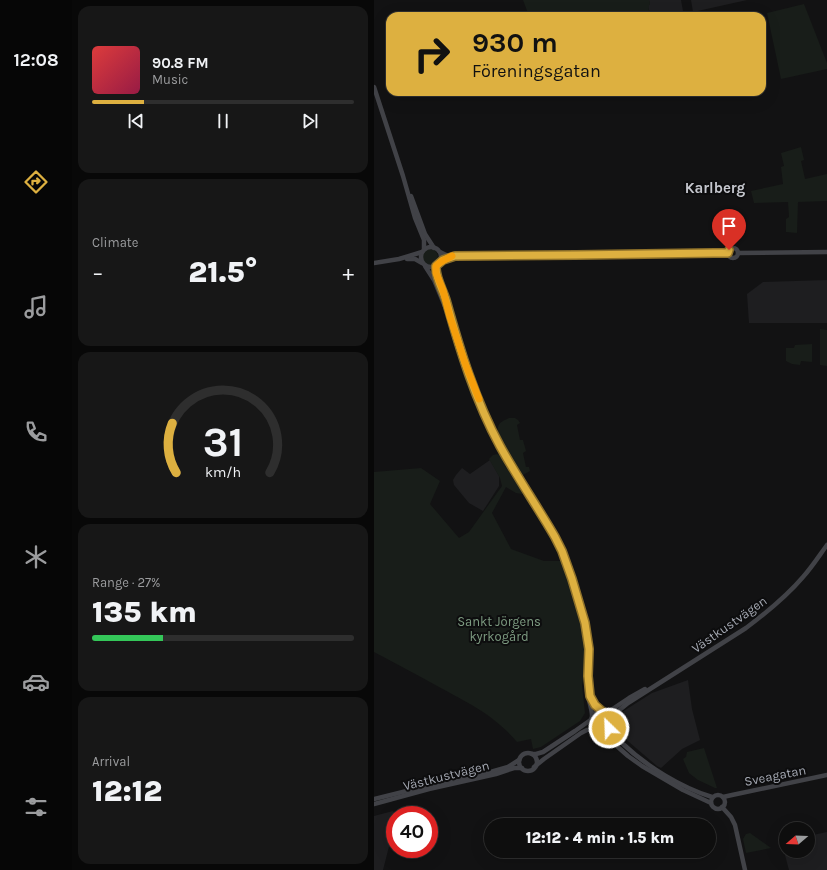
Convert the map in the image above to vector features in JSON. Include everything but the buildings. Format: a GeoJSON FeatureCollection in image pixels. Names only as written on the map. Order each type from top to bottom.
{"type":"FeatureCollection","features":[{"type":"Feature","properties":{"kind":"street"},"geometry":{"type":"LineString","coordinates":[[374,87],[415,218],[424,240],[421,259],[434,280],[450,317]]}},
{"type":"Feature","properties":{"kind":"street"},"geometry":{"type":"LineString","coordinates":[[403,176],[425,234],[434,248],[443,254],[455,256],[728,253],[730,249],[733,248],[736,249],[738,253],[827,252]]}},
{"type":"Feature","properties":{"kind":"street"},"geometry":{"type":"LineString","coordinates":[[399,259],[423,251],[429,247],[434,248]]}},
{"type":"Feature","properties":{"kind":"street"},"geometry":{"type":"LineString","coordinates":[[440,252],[441,258],[437,265],[436,273],[443,290],[450,317],[474,387],[488,422],[509,462],[554,535],[562,551],[572,579],[585,623],[589,649],[586,689],[592,710],[592,724],[622,752],[642,766],[683,790],[711,803],[716,809],[720,809],[725,802],[723,797],[717,795],[712,798],[711,803]]}},
{"type":"Feature","properties":{"kind":"street"},"geometry":{"type":"LineString","coordinates":[[374,263],[399,259],[412,259],[418,260],[430,267],[437,265],[446,258],[455,256]]}},
{"type":"Feature","properties":{"kind":"street","name":"Västkustvägen"},"geometry":{"type":"LineString","coordinates":[[608,723],[617,712],[628,703],[764,615],[805,576],[827,545]]}},
{"type":"Feature","properties":{"kind":"street"},"geometry":{"type":"LineString","coordinates":[[588,676],[591,699],[595,705],[608,716],[610,730],[629,750],[644,762],[698,793],[712,798]]}},
{"type":"Feature","properties":{"kind":"street","name":"Västkustvägen"},"geometry":{"type":"LineString","coordinates":[[603,712],[611,710],[634,695],[668,678]]}},
{"type":"Feature","properties":{"kind":"street"},"geometry":{"type":"LineString","coordinates":[[603,712],[597,712],[576,731],[543,752],[536,754],[524,754],[520,757],[519,763],[524,770],[530,770],[584,731],[604,728],[608,723]]}},
{"type":"Feature","properties":{"kind":"street"},"geometry":{"type":"LineString","coordinates":[[532,754],[536,760],[534,767]]}},
{"type":"Feature","properties":{"kind":"street","name":"Västkustvägen"},"geometry":{"type":"LineString","coordinates":[[374,799],[455,779],[494,772],[519,760]]}},
{"type":"Feature","properties":{"kind":"street","name":"Västkustvägen"},"geometry":{"type":"LineString","coordinates":[[374,804],[475,780],[514,768],[522,768]]}},
{"type":"Feature","properties":{"kind":"street","name":"Sveagatan"},"geometry":{"type":"LineString","coordinates":[[723,797],[827,775]]}},
{"type":"Feature","properties":{"kind":"street"},"geometry":{"type":"LineString","coordinates":[[722,807],[736,825],[746,870]]}},
{"type":"Feature","properties":{"kind":"shaded area"},"geometry":{"type":"Polygon","coordinates":[[[649,0],[681,0],[683,11],[650,12],[648,7],[650,3],[649,0]]]}},
{"type":"Feature","properties":{"kind":"shaded area"},"geometry":{"type":"Polygon","coordinates":[[[691,0],[747,0],[693,12],[691,0]]]}},
{"type":"Feature","properties":{"kind":"shaded area"},"geometry":{"type":"Polygon","coordinates":[[[827,280],[827,323],[749,323],[747,294],[763,282],[827,280]]]}},
{"type":"Feature","properties":{"kind":"shaded area"},"geometry":{"type":"Polygon","coordinates":[[[490,460],[499,476],[499,486],[483,511],[469,503],[454,485],[453,480],[462,468],[470,474],[490,460]]]}},
{"type":"Feature","properties":{"kind":"shaded area"},"geometry":{"type":"Polygon","coordinates":[[[688,680],[692,709],[700,740],[682,749],[661,768],[615,730],[619,714],[652,693],[688,680]]]}},
{"type":"Feature","properties":{"kind":"shaded area"},"geometry":{"type":"Polygon","coordinates":[[[386,813],[386,858],[383,870],[374,870],[374,816],[386,813]]]}},
{"type":"Feature","properties":{"kind":"shaded area"},"geometry":{"type":"Polygon","coordinates":[[[827,832],[827,870],[789,870],[786,858],[815,858],[815,835],[827,832]]]}},
{"type":"Feature","properties":{"kind":"green space"},"geometry":{"type":"Polygon","coordinates":[[[523,0],[649,0],[650,12],[528,12],[523,0]]]}},
{"type":"Feature","properties":{"kind":"green space"},"geometry":{"type":"Polygon","coordinates":[[[804,4],[827,63],[827,69],[781,79],[767,13],[804,4]]]}},
{"type":"Feature","properties":{"kind":"green space"},"geometry":{"type":"Polygon","coordinates":[[[801,147],[804,160],[801,161],[805,179],[827,174],[827,201],[798,202],[797,233],[786,232],[786,219],[789,217],[788,202],[754,203],[751,191],[783,184],[781,167],[784,166],[781,153],[801,147]]]}},
{"type":"Feature","properties":{"kind":"green space"},"geometry":{"type":"Polygon","coordinates":[[[430,249],[436,251],[438,257],[436,263],[430,265],[424,263],[422,257],[424,251],[430,249]]]}},
{"type":"Feature","properties":{"kind":"green space"},"geometry":{"type":"Polygon","coordinates":[[[820,329],[827,330],[827,366],[820,365],[820,329]]]}},
{"type":"Feature","properties":{"kind":"green space"},"geometry":{"type":"Polygon","coordinates":[[[812,344],[812,362],[801,361],[800,365],[792,364],[786,361],[786,348],[794,348],[795,345],[812,344]]]}},
{"type":"Feature","properties":{"kind":"green space"},"geometry":{"type":"Polygon","coordinates":[[[509,418],[515,418],[520,423],[517,425],[520,440],[523,440],[526,451],[523,453],[526,467],[529,467],[530,471],[521,476],[498,432],[500,423],[509,418]]]}},
{"type":"Feature","properties":{"kind":"green space","name":"Sankt Jörgens kyrkogård"},"geometry":{"type":"Polygon","coordinates":[[[498,454],[503,458],[505,466],[514,476],[523,491],[522,494],[516,493],[506,487],[492,513],[511,549],[544,561],[563,561],[580,617],[585,654],[582,685],[585,713],[580,721],[541,747],[533,749],[531,739],[517,742],[499,724],[481,711],[374,652],[374,472],[421,468],[440,481],[430,504],[459,538],[469,532],[502,486],[500,478],[489,459],[493,455],[498,454]]]}},
{"type":"Feature","properties":{"kind":"green space"},"geometry":{"type":"Polygon","coordinates":[[[704,748],[717,788],[698,780],[689,773],[683,759],[686,757],[687,752],[704,748]]]}},
{"type":"Feature","properties":{"kind":"green space"},"geometry":{"type":"Polygon","coordinates":[[[750,833],[771,848],[746,853],[743,839],[746,834],[750,833]]]}},
{"type":"Feature","properties":{"kind":"slow traffic"},"geometry":{"type":"LineString","coordinates":[[452,256],[446,258],[436,266],[436,272],[443,290],[465,363],[479,399]]}},
{"type":"Feature","properties":{"kind":"district","name":"Karlberg"},"geometry":{"type":"Point","coordinates":[715,188]}},
{"type":"Feature","properties":{"kind":"route"},"geometry":{"type":"LineString","coordinates":[[609,728],[608,716],[595,705],[590,696],[588,676],[589,649],[585,623],[567,564],[555,537],[513,468],[488,422],[462,353],[443,290],[436,273],[436,266],[446,258],[455,256],[728,253],[729,250]]}}]}
